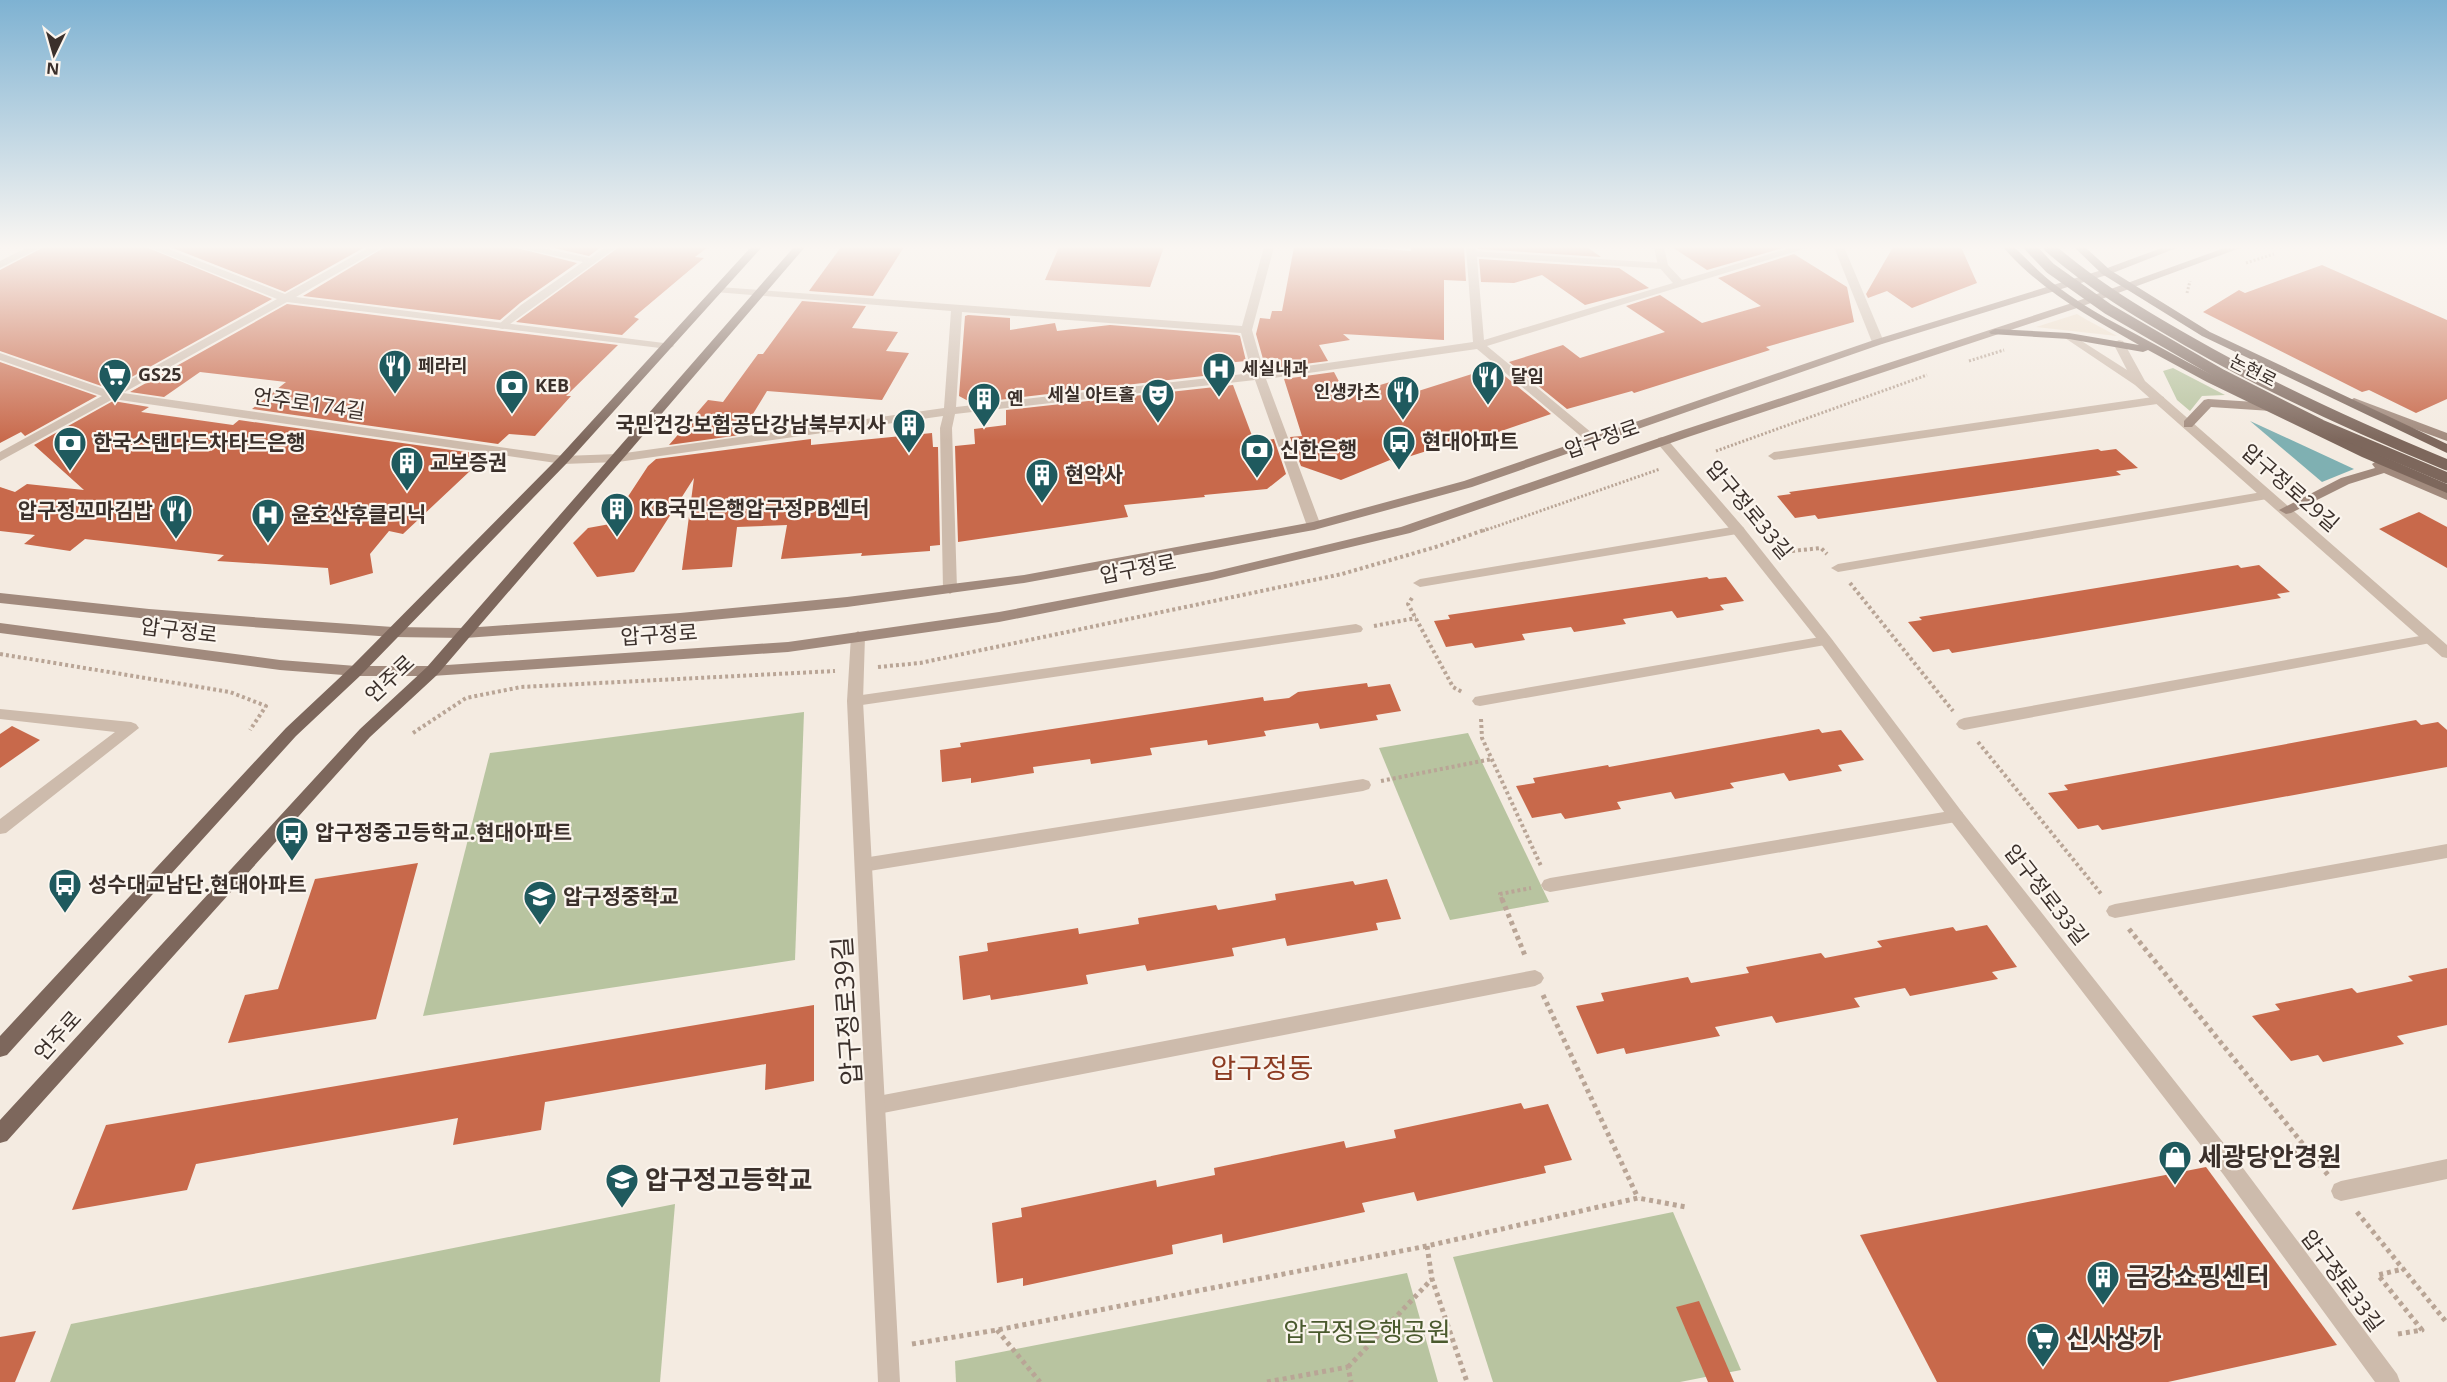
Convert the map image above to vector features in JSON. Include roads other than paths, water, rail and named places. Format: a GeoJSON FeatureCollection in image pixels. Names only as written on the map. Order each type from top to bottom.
{"type":"FeatureCollection","features":[{"type":"Feature","properties":{"kind":"main road","name":"언주로"},"geometry":{"type":"LineString","coordinates":[[0,1050],[291,732],[356,671],[563,459],[699,311]]}},
{"type":"Feature","properties":{"kind":"main road","name":"언주로"},"geometry":{"type":"LineString","coordinates":[[0,1134],[359,740],[432,670],[745,311]]}},
{"type":"Feature","properties":{"kind":"main road","name":"압구정로"},"geometry":{"type":"LineString","coordinates":[[0,598],[149,614],[393,632],[465,633],[680,618],[950,590],[1024,579],[1314,526],[1468,484],[1878,342],[1976,311]]}},
{"type":"Feature","properties":{"kind":"main road","name":"압구정로"},"geometry":{"type":"LineString","coordinates":[[0,628],[280,665],[356,671],[432,670],[788,647],[999,617],[1212,576],[1405,530],[1662,441],[2057,311]]}},
{"type":"Feature","properties":{"kind":"main road","name":"논현로"},"geometry":{"type":"LineString","coordinates":[[2088,311],[2211,380],[2366,454],[2447,489]]}},
{"type":"Feature","properties":{"kind":"main road","name":"논현로"},"geometry":{"type":"LineString","coordinates":[[2112,311],[2222,375],[2321,425],[2447,478]]}},
{"type":"Feature","properties":{"kind":"main road","name":"논현로"},"geometry":{"type":"LineString","coordinates":[[2136,311],[2256,380],[2358,428],[2447,465]]}},
{"type":"Feature","properties":{"kind":"main road","name":"논현로"},"geometry":{"type":"LineString","coordinates":[[2169,311],[2206,334],[2447,449]]}},
{"type":"Feature","properties":{"kind":"main road"},"geometry":{"type":"LineString","coordinates":[[1995,332],[2069,336],[2162,353]]}},
{"type":"Feature","properties":{"kind":"main road"},"geometry":{"type":"LineString","coordinates":[[2332,394],[2447,437]]}},
{"type":"Feature","properties":{"kind":"main road"},"geometry":{"type":"LineString","coordinates":[[2188,424],[2208,403],[2271,407]]}},
{"type":"Feature","properties":{"kind":"main road"},"geometry":{"type":"LineString","coordinates":[[2366,454],[2385,469],[2447,496]]}},
{"type":"Feature","properties":{"kind":"main road"},"geometry":{"type":"LineString","coordinates":[[2286,510],[2345,481],[2385,469]]}},
{"type":"Feature","properties":{"kind":"street"},"geometry":{"type":"LineString","coordinates":[[0,457],[264,311]]}},
{"type":"Feature","properties":{"kind":"street"},"geometry":{"type":"LineString","coordinates":[[380,311],[668,346]]}},
{"type":"Feature","properties":{"kind":"street"},"geometry":{"type":"LineString","coordinates":[[503,326],[520,311]]}},
{"type":"Feature","properties":{"kind":"street"},"geometry":{"type":"LineString","coordinates":[[950,590],[946,428],[950,411],[957,311]]}},
{"type":"Feature","properties":{"kind":"street"},"geometry":{"type":"LineString","coordinates":[[1003,311],[1246,330]]}},
{"type":"Feature","properties":{"kind":"street"},"geometry":{"type":"LineString","coordinates":[[1251,311],[1246,330],[1259,376],[1314,526]]}},
{"type":"Feature","properties":{"kind":"street"},"geometry":{"type":"LineString","coordinates":[[1476,311],[1479,345],[1594,441]]}},
{"type":"Feature","properties":{"kind":"street","name":"언주로174길"},"geometry":{"type":"LineString","coordinates":[[0,356],[111,395],[563,459],[618,458],[950,411],[1259,376],[1479,345],[1589,311]]}},
{"type":"Feature","properties":{"kind":"street"},"geometry":{"type":"LineString","coordinates":[[1865,311],[1878,342]]}},
{"type":"Feature","properties":{"kind":"street"},"geometry":{"type":"LineString","coordinates":[[2069,336],[2140,383]]}},
{"type":"Feature","properties":{"kind":"street","name":"압구정로29길"},"geometry":{"type":"LineString","coordinates":[[2119,344],[2140,383],[2447,653]]}},
{"type":"Feature","properties":{"kind":"street"},"geometry":{"type":"LineString","coordinates":[[1774,456],[2160,400]]}},
{"type":"Feature","properties":{"kind":"street","name":"압구정로33길"},"geometry":{"type":"LineString","coordinates":[[1662,441],[1738,530],[1826,641],[1956,816],[2230,1167],[2389,1382]]}},
{"type":"Feature","properties":{"kind":"street"},"geometry":{"type":"LineString","coordinates":[[1838,568],[2268,495]]}},
{"type":"Feature","properties":{"kind":"street"},"geometry":{"type":"LineString","coordinates":[[1420,583],[1738,530]]}},
{"type":"Feature","properties":{"kind":"street"},"geometry":{"type":"LineString","coordinates":[[855,701],[1356,629]]}},
{"type":"Feature","properties":{"kind":"street","name":"압구정로39길"},"geometry":{"type":"LineString","coordinates":[[858,636],[855,701],[878,1105],[889,1382]]}},
{"type":"Feature","properties":{"kind":"street"},"geometry":{"type":"LineString","coordinates":[[1964,724],[2431,639]]}},
{"type":"Feature","properties":{"kind":"street"},"geometry":{"type":"LineString","coordinates":[[1480,701],[1826,641]]}},
{"type":"Feature","properties":{"kind":"street"},"geometry":{"type":"LineString","coordinates":[[0,714],[131,728],[0,828]]}},
{"type":"Feature","properties":{"kind":"street"},"geometry":{"type":"LineString","coordinates":[[863,865],[1363,785]]}},
{"type":"Feature","properties":{"kind":"street"},"geometry":{"type":"LineString","coordinates":[[1550,885],[1956,816]]}},
{"type":"Feature","properties":{"kind":"street"},"geometry":{"type":"LineString","coordinates":[[2115,912],[2447,851]]}},
{"type":"Feature","properties":{"kind":"street"},"geometry":{"type":"LineString","coordinates":[[878,1105],[1534,978]]}},
{"type":"Feature","properties":{"kind":"street"},"geometry":{"type":"LineString","coordinates":[[2341,1191],[2447,1169]]}},
{"type":"Feature","properties":{"kind":"water"},"geometry":{"type":"Polygon","coordinates":[[[2250,421],[2354,469],[2322,482],[2250,421]]]}},
{"type":"Feature","properties":{"kind":"place","name":"페라리"},"geometry":{"type":"Point","coordinates":[395,395]}},
{"type":"Feature","properties":{"kind":"place","name":"세실내과"},"geometry":{"type":"Point","coordinates":[1219,398]}},
{"type":"Feature","properties":{"kind":"place","name":"GS25"},"geometry":{"type":"Point","coordinates":[115,404]}},
{"type":"Feature","properties":{"kind":"place","name":"달임"},"geometry":{"type":"Point","coordinates":[1488,406]}},
{"type":"Feature","properties":{"kind":"place","name":"KEB"},"geometry":{"type":"Point","coordinates":[512,415]}},
{"type":"Feature","properties":{"kind":"place","name":"인생카츠"},"geometry":{"type":"Point","coordinates":[1403,421]}},
{"type":"Feature","properties":{"kind":"place","name":"세실 아트홀"},"geometry":{"type":"Point","coordinates":[1158,424]}},
{"type":"Feature","properties":{"kind":"place","name":"옌"},"geometry":{"type":"Point","coordinates":[984,428]}},
{"type":"Feature","properties":{"kind":"place","name":"국민건강보험공단강남북부지사"},"geometry":{"type":"Point","coordinates":[909,454]}},
{"type":"Feature","properties":{"kind":"place","name":"현대아파트"},"geometry":{"type":"Point","coordinates":[1399,471]}},
{"type":"Feature","properties":{"kind":"place","name":"한국스탠다드차타드은행"},"geometry":{"type":"Point","coordinates":[70,472]}},
{"type":"Feature","properties":{"kind":"place","name":"신한은행"},"geometry":{"type":"Point","coordinates":[1257,479]}},
{"type":"Feature","properties":{"kind":"place","name":"교보증권"},"geometry":{"type":"Point","coordinates":[407,492]}},
{"type":"Feature","properties":{"kind":"place","name":"현악사"},"geometry":{"type":"Point","coordinates":[1042,504]}},
{"type":"Feature","properties":{"kind":"place","name":"KB국민은행압구정PB센터"},"geometry":{"type":"Point","coordinates":[617,538]}},
{"type":"Feature","properties":{"kind":"place","name":"압구정꼬마김밥"},"geometry":{"type":"Point","coordinates":[176,540]}},
{"type":"Feature","properties":{"kind":"place","name":"윤호산후클리닉"},"geometry":{"type":"Point","coordinates":[268,544]}},
{"type":"Feature","properties":{"kind":"place","name":"압구정중고등학교.현대아파트"},"geometry":{"type":"Point","coordinates":[292,862]}},
{"type":"Feature","properties":{"kind":"place","name":"성수대교남단.현대아파트"},"geometry":{"type":"Point","coordinates":[65,914]}},
{"type":"Feature","properties":{"kind":"place","name":"압구정중학교"},"geometry":{"type":"Point","coordinates":[540,926]}},
{"type":"Feature","properties":{"kind":"place","name":"세광당안경원"},"geometry":{"type":"Point","coordinates":[2175,1186]}},
{"type":"Feature","properties":{"kind":"place","name":"압구정고등학교"},"geometry":{"type":"Point","coordinates":[622,1209]}},
{"type":"Feature","properties":{"kind":"place","name":"금강쇼핑센터"},"geometry":{"type":"Point","coordinates":[2103,1306]}},
{"type":"Feature","properties":{"kind":"place","name":"신사상가"},"geometry":{"type":"Point","coordinates":[2043,1368]}},
{"type":"Feature","properties":{"kind":"district","name":"압구정동"},"geometry":{"type":"Point","coordinates":[1262,1068]}},
{"type":"Feature","properties":{"kind":"park label","name":"압구정은행공원"},"geometry":{"type":"Point","coordinates":[1367,1332]}}]}
